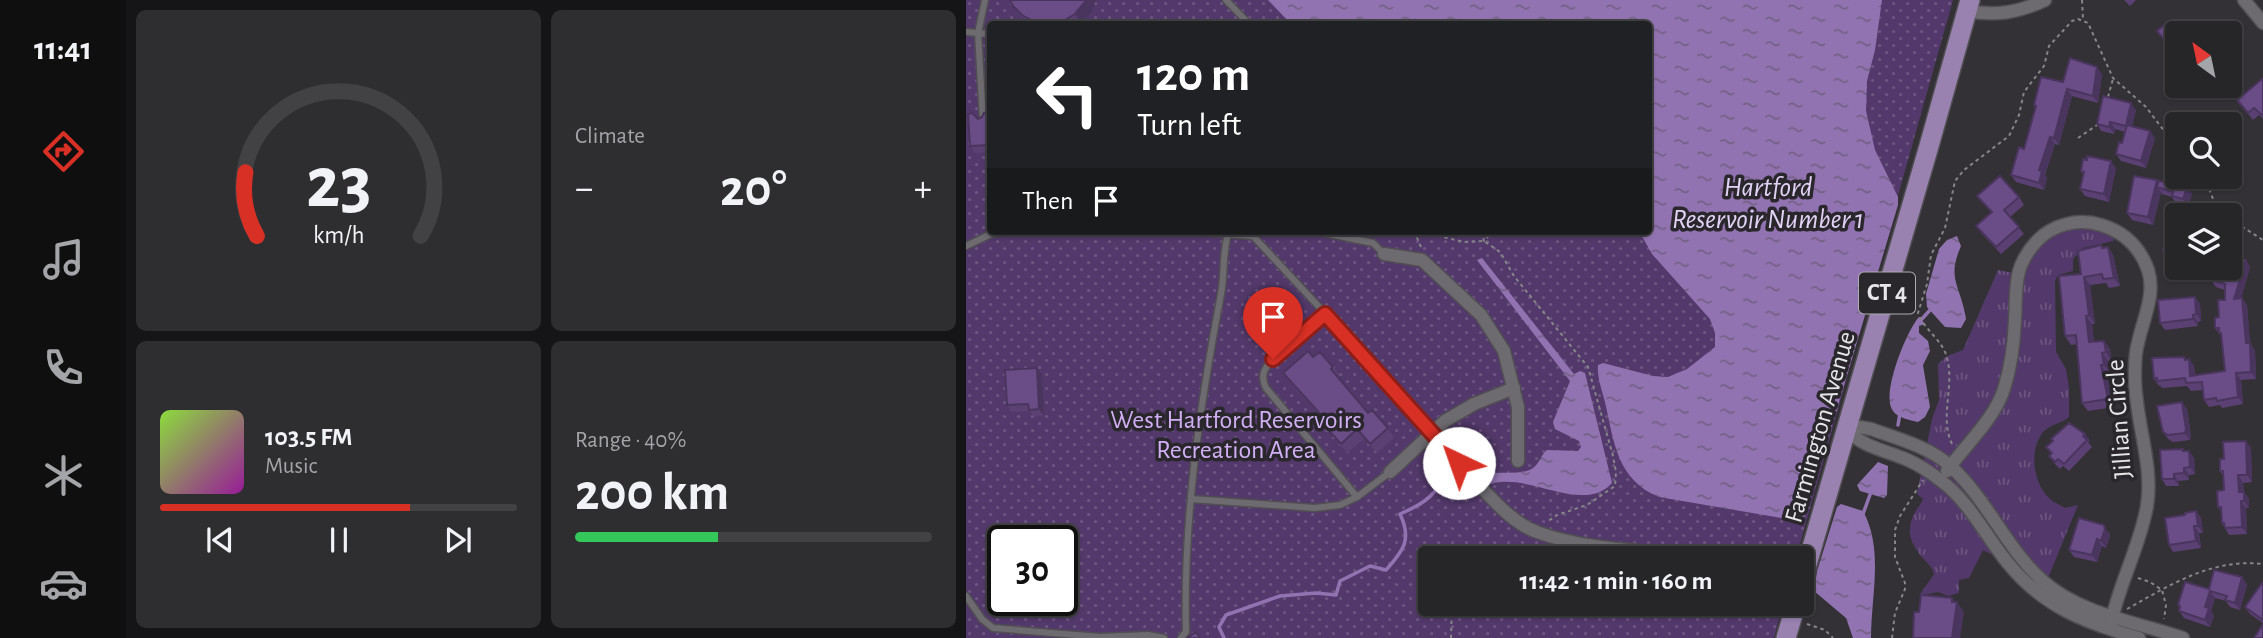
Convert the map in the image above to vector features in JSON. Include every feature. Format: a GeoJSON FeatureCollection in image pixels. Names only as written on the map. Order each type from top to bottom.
{"type":"FeatureCollection","features":[{"type":"Feature","properties":{"kind":"main road","name":"Farmington Avenue"},"geometry":{"type":"LineString","coordinates":[[1811,546],[1968,5]]}},
{"type":"Feature","properties":{"kind":"main road"},"geometry":{"type":"LineString","coordinates":[[1786,638],[1792,616]]}},
{"type":"Feature","properties":{"kind":"street"},"geometry":{"type":"LineString","coordinates":[[1968,5],[2002,14],[2018,11],[2045,0]]}},
{"type":"Feature","properties":{"kind":"street"},"geometry":{"type":"LineString","coordinates":[[2244,0],[2263,23]]}},
{"type":"Feature","properties":{"kind":"street","name":"Jillian Circle"},"geometry":{"type":"LineString","coordinates":[[1941,480],[1984,425],[2003,391],[2012,356],[2015,281],[2025,256],[2039,239],[2072,222],[2089,221],[2118,230],[2139,250],[2149,272],[2150,302],[2137,345],[2135,376],[2137,409],[2146,458],[2147,505],[2111,623]]}},
{"type":"Feature","properties":{"kind":"street"},"geometry":{"type":"LineString","coordinates":[[1384,254],[1422,260],[1480,315],[1504,351],[1519,418],[1518,461]]}},
{"type":"Feature","properties":{"kind":"street"},"geometry":{"type":"LineString","coordinates":[[1349,339],[1474,479],[1512,516],[1535,532],[1602,546]]}},
{"type":"Feature","properties":{"kind":"street"},"geometry":{"type":"LineString","coordinates":[[1390,471],[1446,421],[1474,404],[1514,388]]}},
{"type":"Feature","properties":{"kind":"street"},"geometry":{"type":"LineString","coordinates":[[1847,430],[1859,427],[1871,429],[1940,458],[1951,466],[1981,503],[2026,565],[2071,600],[2139,638]]}},
{"type":"Feature","properties":{"kind":"street"},"geometry":{"type":"LineString","coordinates":[[1847,430],[1861,442],[1911,461],[1941,480],[1959,496],[2007,562],[2037,593],[2058,608],[2111,623],[2162,631],[2183,638]]}},
{"type":"Feature","properties":{"kind":"lane"},"geometry":{"type":"LineString","coordinates":[[984,120],[978,33],[985,0]]}},
{"type":"Feature","properties":{"kind":"lane"},"geometry":{"type":"LineString","coordinates":[[1226,0],[1246,21]]}},
{"type":"Feature","properties":{"kind":"lane"},"geometry":{"type":"LineString","coordinates":[[966,32],[987,34]]}},
{"type":"Feature","properties":{"kind":"lane"},"geometry":{"type":"LineString","coordinates":[[966,246],[989,235]]}},
{"type":"Feature","properties":{"kind":"lane"},"geometry":{"type":"LineString","coordinates":[[1181,638],[1186,632],[1191,499],[1202,403],[1224,280],[1228,235]]}},
{"type":"Feature","properties":{"kind":"lane"},"geometry":{"type":"LineString","coordinates":[[1245,235],[1253,236],[1349,339]]}},
{"type":"Feature","properties":{"kind":"lane"},"geometry":{"type":"LineString","coordinates":[[1334,235],[1373,243],[1384,254]]}},
{"type":"Feature","properties":{"kind":"lane"},"geometry":{"type":"LineString","coordinates":[[1325,314],[1273,359],[1265,369],[1263,381],[1357,497]]}},
{"type":"Feature","properties":{"kind":"lane"},"geometry":{"type":"LineString","coordinates":[[1191,499],[1315,508],[1340,505],[1357,497],[1390,471]]}},
{"type":"Feature","properties":{"kind":"lane"},"geometry":{"type":"LineString","coordinates":[[966,596],[982,620],[993,628],[1100,637],[1148,635],[1164,638]]}},
{"type":"Feature","properties":{"kind":"path"},"geometry":{"type":"LineString","coordinates":[[2082,0],[2083,19],[2092,28],[2113,78],[2146,107],[2165,132]]}},
{"type":"Feature","properties":{"kind":"path"},"geometry":{"type":"LineString","coordinates":[[1925,324],[1918,313],[1927,284],[1931,255],[1945,228],[1955,181],[1964,170],[2009,136],[2019,115],[2024,92],[2044,66],[2053,39],[2072,21],[2083,19]]}},
{"type":"Feature","properties":{"kind":"path"},"geometry":{"type":"LineString","coordinates":[[2105,104],[2113,78]]}},
{"type":"Feature","properties":{"kind":"path"},"geometry":{"type":"LineString","coordinates":[[2078,138],[2096,128],[2101,116]]}},
{"type":"Feature","properties":{"kind":"path"},"geometry":{"type":"LineString","coordinates":[[2242,227],[2263,240]]}},
{"type":"Feature","properties":{"kind":"path"},"geometry":{"type":"LineString","coordinates":[[1438,235],[1464,242],[1484,241],[1500,252],[1514,276],[1588,367],[1616,472],[1615,486],[1587,505],[1557,515],[1535,532]]}},
{"type":"Feature","properties":{"kind":"path"},"geometry":{"type":"LineString","coordinates":[[1483,235],[1484,241]]}},
{"type":"Feature","properties":{"kind":"path"},"geometry":{"type":"LineString","coordinates":[[1484,241],[1489,235]]}},
{"type":"Feature","properties":{"kind":"path"},"geometry":{"type":"LineString","coordinates":[[2111,623],[2189,576],[2219,565],[2263,564]]}},
{"type":"Feature","properties":{"kind":"path"},"geometry":{"type":"LineString","coordinates":[[2126,575],[2150,582],[2162,590],[2166,605],[2162,631]]}},
{"type":"Feature","properties":{"kind":"path"},"geometry":{"type":"LineString","coordinates":[[1451,638],[1452,616]]}},
{"type":"Feature","properties":{"kind":"path"},"geometry":{"type":"LineString","coordinates":[[1808,626],[1825,630],[1833,638]]}},
{"type":"Feature","properties":{"kind":"green space","name":"West Hartford Reservoirs Recreation Area"},"geometry":{"type":"Polygon","coordinates":[[[966,0],[1953,0],[1799,546],[1418,546],[1418,616],[1780,616],[1774,638],[966,638],[966,0]]]}},
{"type":"Feature","properties":{"kind":"green space"},"geometry":{"type":"Polygon","coordinates":[[[2072,222],[2118,230],[2113,241],[2083,248],[2073,259],[2073,271],[2058,275],[2055,281],[2056,352],[2066,369],[2069,417],[2049,427],[2039,438],[2034,456],[2036,476],[2050,499],[2065,508],[2078,505],[2046,583],[2009,543],[1993,555],[1983,550],[1969,578],[1959,580],[1959,593],[1948,596],[1938,592],[1919,596],[1934,574],[1914,546],[1910,526],[1923,499],[1917,494],[1932,419],[1939,400],[1938,364],[1947,356],[1963,350],[1998,270],[2018,274],[2039,239],[2072,222]]]}},
{"type":"Feature","properties":{"kind":"water","name":"Hartford Reservoir Number 1"},"geometry":{"type":"Polygon","coordinates":[[[1268,0],[1882,0],[1875,50],[1867,81],[1866,111],[1875,150],[1898,197],[1898,205],[1804,519],[1793,520],[1659,497],[1634,481],[1615,445],[1598,365],[1603,363],[1653,376],[1668,377],[1687,369],[1715,347],[1715,333],[1710,319],[1652,254],[1641,235],[1652,235],[1652,21],[1288,21],[1268,0]]]}},
{"type":"Feature","properties":{"kind":"water"},"geometry":{"type":"Polygon","coordinates":[[[1957,236],[1961,246],[1955,275],[1966,319],[1961,328],[1945,327],[1927,307],[1926,294],[1939,249],[1947,240],[1957,236]]]}},
{"type":"Feature","properties":{"kind":"water"},"geometry":{"type":"Polygon","coordinates":[[[1482,258],[1574,374],[1580,371],[1585,373],[1612,483],[1600,492],[1571,494],[1522,483],[1491,484],[1484,475],[1529,470],[1547,450],[1578,451],[1581,447],[1579,441],[1555,429],[1553,422],[1570,381],[1477,260],[1482,258]]]}},
{"type":"Feature","properties":{"kind":"water"},"geometry":{"type":"Polygon","coordinates":[[[1919,317],[1925,324],[1919,326],[1919,333],[1928,341],[1930,351],[1923,365],[1930,407],[1925,417],[1918,422],[1893,411],[1890,391],[1902,348],[1919,317]]]}},
{"type":"Feature","properties":{"kind":"water"},"geometry":{"type":"Polygon","coordinates":[[[1878,462],[1888,466],[1887,495],[1884,498],[1860,491],[1857,485],[1878,462]]]}},
{"type":"Feature","properties":{"kind":"water"},"geometry":{"type":"Polygon","coordinates":[[[1841,504],[1863,511],[1873,541],[1875,573],[1871,638],[1853,638],[1846,618],[1814,591],[1817,571],[1837,507],[1841,504]]]}},
{"type":"Feature","properties":{"kind":"building"},"geometry":{"type":"Polygon","coordinates":[[[1010,0],[1086,0],[1075,14],[1063,21],[1033,21],[1013,6],[1010,0]]]}},
{"type":"Feature","properties":{"kind":"building"},"geometry":{"type":"Polygon","coordinates":[[[2165,24],[2165,40],[2157,31],[2165,24]]]}},
{"type":"Feature","properties":{"kind":"building"},"geometry":{"type":"Polygon","coordinates":[[[2070,58],[2097,67],[2093,96],[2067,89],[2054,138],[2050,137],[2039,170],[2042,171],[2039,183],[2011,175],[2019,147],[2024,149],[2041,77],[2063,82],[2070,58]]]}},
{"type":"Feature","properties":{"kind":"building"},"geometry":{"type":"Polygon","coordinates":[[[2262,79],[2263,116],[2254,108],[2248,113],[2237,100],[2262,79]]]}},
{"type":"Feature","properties":{"kind":"building"},"geometry":{"type":"Polygon","coordinates":[[[2103,96],[2131,103],[2126,126],[2110,122],[2109,127],[2097,124],[2103,96]]]}},
{"type":"Feature","properties":{"kind":"building"},"geometry":{"type":"Polygon","coordinates":[[[987,112],[987,145],[970,146],[968,114],[972,113],[978,119],[987,112]]]}},
{"type":"Feature","properties":{"kind":"building"},"geometry":{"type":"Polygon","coordinates":[[[2127,125],[2150,131],[2141,161],[2116,154],[2127,125]]]}},
{"type":"Feature","properties":{"kind":"building"},"geometry":{"type":"Polygon","coordinates":[[[2087,156],[2111,161],[2104,194],[2080,189],[2084,172],[2081,171],[2083,159],[2087,160],[2087,156]]]}},
{"type":"Feature","properties":{"kind":"building"},"geometry":{"type":"Polygon","coordinates":[[[2000,176],[2019,197],[2004,210],[2019,227],[1996,247],[1976,226],[1992,212],[1977,196],[2000,176]]]}},
{"type":"Feature","properties":{"kind":"building"},"geometry":{"type":"Polygon","coordinates":[[[2134,176],[2157,180],[2148,217],[2127,213],[2134,176]]]}},
{"type":"Feature","properties":{"kind":"building"},"geometry":{"type":"Polygon","coordinates":[[[2159,181],[2165,182],[2165,189],[2186,189],[2183,199],[2172,196],[2173,192],[2157,187],[2159,181]]]}},
{"type":"Feature","properties":{"kind":"building"},"geometry":{"type":"Polygon","coordinates":[[[2101,245],[2102,248],[2108,247],[2114,278],[2103,279],[2102,274],[2084,277],[2089,342],[2104,341],[2106,352],[2102,353],[2104,365],[2101,365],[2108,399],[2082,403],[2076,335],[2065,336],[2059,276],[2081,274],[2078,251],[2101,245]]]}},
{"type":"Feature","properties":{"kind":"building"},"geometry":{"type":"Polygon","coordinates":[[[2211,280],[2240,280],[2234,299],[2242,298],[2246,343],[2250,343],[2251,372],[2236,373],[2238,397],[2217,401],[2216,398],[2204,400],[2202,382],[2186,383],[2185,378],[2154,379],[2152,358],[2189,359],[2190,376],[2225,371],[2221,333],[2219,328],[2215,328],[2215,318],[2219,317],[2218,300],[2225,300],[2225,284],[2211,280]]]}},
{"type":"Feature","properties":{"kind":"building"},"geometry":{"type":"Polygon","coordinates":[[[2195,297],[2196,314],[2193,319],[2160,323],[2158,300],[2195,297]]]}},
{"type":"Feature","properties":{"kind":"building"},"geometry":{"type":"Polygon","coordinates":[[[1308,351],[1313,357],[1320,352],[1368,413],[1372,410],[1388,428],[1370,444],[1357,429],[1341,444],[1321,422],[1325,419],[1283,373],[1308,351]]]}},
{"type":"Feature","properties":{"kind":"building"},"geometry":{"type":"Polygon","coordinates":[[[1037,368],[1039,409],[1029,410],[1028,404],[1007,405],[1005,370],[1037,368]]]}},
{"type":"Feature","properties":{"kind":"building"},"geometry":{"type":"Polygon","coordinates":[[[2182,402],[2185,433],[2168,435],[2163,432],[2157,406],[2182,402]]]}},
{"type":"Feature","properties":{"kind":"building"},"geometry":{"type":"Polygon","coordinates":[[[2069,423],[2085,434],[2083,436],[2087,440],[2064,464],[2058,459],[2055,462],[2046,447],[2069,423]]]}},
{"type":"Feature","properties":{"kind":"building"},"geometry":{"type":"Polygon","coordinates":[[[2246,441],[2247,475],[2238,475],[2239,492],[2244,492],[2244,501],[2241,501],[2242,527],[2225,528],[2221,507],[2218,507],[2217,491],[2224,490],[2223,471],[2220,471],[2220,459],[2224,459],[2223,442],[2246,441]]]}},
{"type":"Feature","properties":{"kind":"building"},"geometry":{"type":"Polygon","coordinates":[[[2160,450],[2189,451],[2190,467],[2184,468],[2184,473],[2174,474],[2174,479],[2162,479],[2160,450]]]}},
{"type":"Feature","properties":{"kind":"building"},"geometry":{"type":"Polygon","coordinates":[[[2196,511],[2196,541],[2169,545],[2165,518],[2196,511]]]}},
{"type":"Feature","properties":{"kind":"building"},"geometry":{"type":"Polygon","coordinates":[[[2079,518],[2104,525],[2101,541],[2097,539],[2092,555],[2069,550],[2079,518]]]}},
{"type":"Feature","properties":{"kind":"building"},"geometry":{"type":"Polygon","coordinates":[[[2214,570],[2242,577],[2235,603],[2225,600],[2227,596],[2210,591],[2205,607],[2209,608],[2205,620],[2179,611],[2178,605],[2185,582],[2209,589],[2214,570]]]}},
{"type":"Feature","properties":{"kind":"building"},"geometry":{"type":"Polygon","coordinates":[[[2263,584],[2263,620],[2245,607],[2263,584]]]}},
{"type":"Feature","properties":{"kind":"building"},"geometry":{"type":"Polygon","coordinates":[[[1921,595],[1952,598],[1952,602],[1957,602],[1952,638],[1913,638],[1914,612],[1919,612],[1921,595]]]}},
{"type":"Feature","properties":{"kind":"building"},"geometry":{"type":"Polygon","coordinates":[[[2263,624],[2263,638],[2254,638],[2263,624]]]}},
{"type":"Feature","properties":{"kind":"building"},"geometry":{"type":"Polygon","coordinates":[[[1196,632],[1200,638],[1187,638],[1196,632]]]}},
{"type":"Feature","properties":{"kind":"waterway"},"geometry":{"type":"LineString","coordinates":[[1920,321],[1931,309]]}},
{"type":"Feature","properties":{"kind":"waterway"},"geometry":{"type":"LineString","coordinates":[[1898,425],[1900,413]]}},
{"type":"Feature","properties":{"kind":"waterway"},"geometry":{"type":"LineString","coordinates":[[1224,638],[1219,627],[1226,615],[1280,596],[1316,593],[1336,595],[1340,581],[1370,566],[1386,570],[1402,550],[1406,537],[1400,514],[1429,497],[1440,481],[1491,479]]}},
{"type":"Feature","properties":{"kind":"waterway"},"geometry":{"type":"LineString","coordinates":[[1863,514],[1871,492]]}},
{"type":"Feature","properties":{"kind":"route"},"geometry":{"type":"LineString","coordinates":[[1273,359],[1325,314],[1459,463]]}}]}
